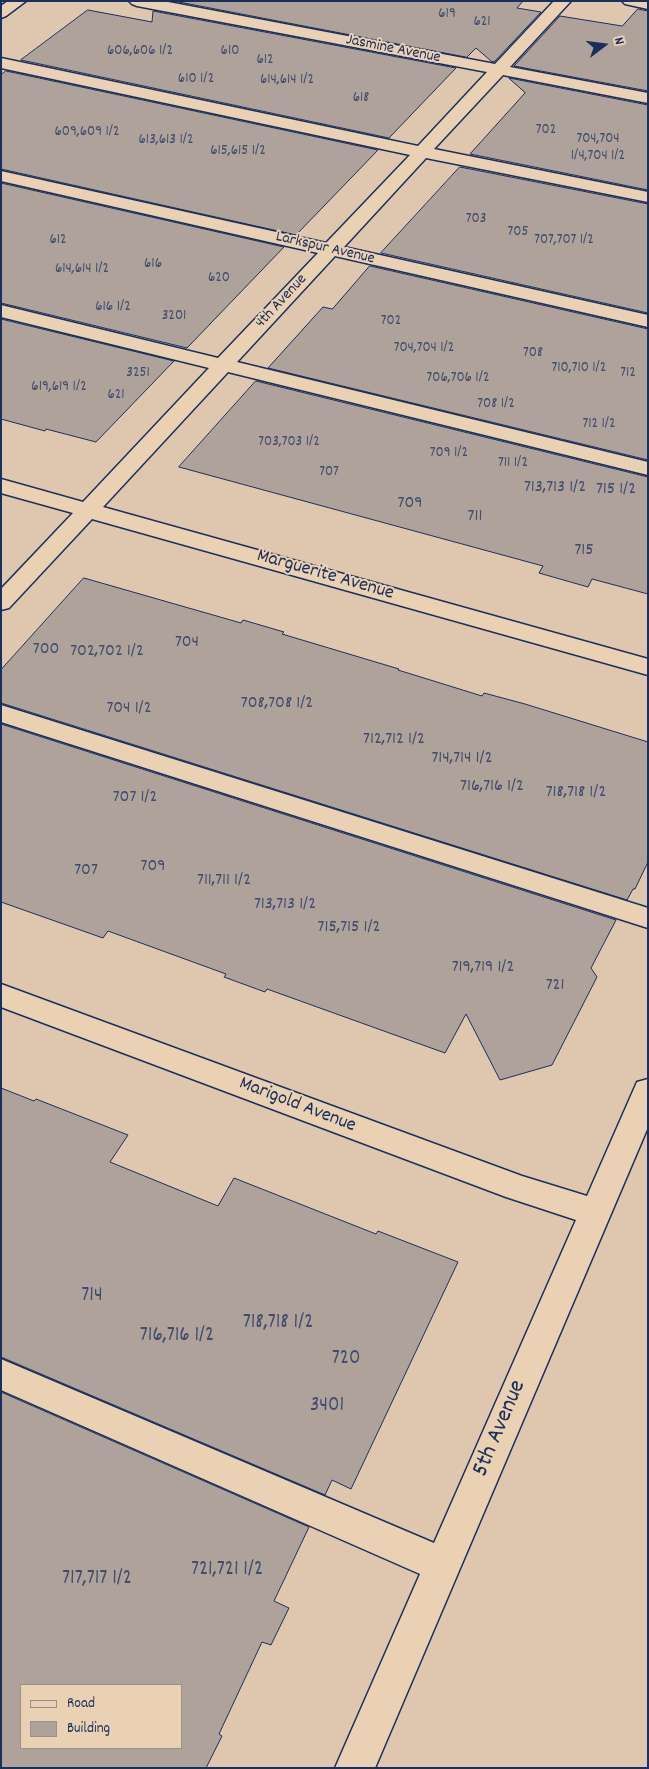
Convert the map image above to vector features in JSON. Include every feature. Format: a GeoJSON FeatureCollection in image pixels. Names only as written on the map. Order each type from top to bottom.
{"type":"FeatureCollection","features":[{"type":"Feature","properties":{"kind":"street"},"geometry":{"type":"LineString","coordinates":[[1,13],[18,1]]}},
{"type":"Feature","properties":{"kind":"street","name":"Jasmine Avenue"},"geometry":{"type":"LineString","coordinates":[[137,1],[648,98]]}},
{"type":"Feature","properties":{"kind":"street","name":"4th Avenue"},"geometry":{"type":"LineString","coordinates":[[1,604],[563,1]]}},
{"type":"Feature","properties":{"kind":"street"},"geometry":{"type":"LineString","coordinates":[[630,1],[648,4]]}},
{"type":"Feature","properties":{"kind":"street"},"geometry":{"type":"LineString","coordinates":[[1,63],[422,152],[648,197]]}},
{"type":"Feature","properties":{"kind":"street","name":"Larkspur Avenue"},"geometry":{"type":"LineString","coordinates":[[1,176],[648,321]]}},
{"type":"Feature","properties":{"kind":"street"},"geometry":{"type":"LineString","coordinates":[[1,311],[648,469]]}},
{"type":"Feature","properties":{"kind":"street","name":"Marguerite Avenue"},"geometry":{"type":"LineString","coordinates":[[1,486],[648,667]]}},
{"type":"Feature","properties":{"kind":"street"},"geometry":{"type":"LineString","coordinates":[[1,713],[648,918]]}},
{"type":"Feature","properties":{"kind":"street","name":"Marigold Avenue"},"geometry":{"type":"LineString","coordinates":[[1,995],[517,1188],[595,1212]]}},
{"type":"Feature","properties":{"kind":"street","name":"5th Avenue"},"geometry":{"type":"LineString","coordinates":[[355,1768],[648,1091]]}},
{"type":"Feature","properties":{"kind":"street"},"geometry":{"type":"LineString","coordinates":[[1,1374],[442,1565]]}},
{"type":"Feature","properties":{"kind":"building"},"geometry":{"type":"Polygon","coordinates":[[[174,1],[523,1],[517,8],[541,12],[494,62],[476,48],[467,57],[174,1]]]}},
{"type":"Feature","properties":{"kind":"building"},"geometry":{"type":"Polygon","coordinates":[[[638,9],[648,11],[648,91],[514,66],[560,16],[622,26],[638,9]]]}},
{"type":"Feature","properties":{"kind":"building"},"geometry":{"type":"Polygon","coordinates":[[[88,10],[152,22],[153,11],[456,68],[389,138],[21,60],[88,10]]]}},
{"type":"Feature","properties":{"kind":"building"},"geometry":{"type":"Polygon","coordinates":[[[6,71],[378,150],[296,235],[1,169],[1,75],[6,71]]]}},
{"type":"Feature","properties":{"kind":"building"},"geometry":{"type":"Polygon","coordinates":[[[509,78],[648,105],[648,190],[470,154],[525,93],[509,78]]]}},
{"type":"Feature","properties":{"kind":"building"},"geometry":{"type":"Polygon","coordinates":[[[460,167],[648,204],[648,313],[381,253],[460,167]]]}},
{"type":"Feature","properties":{"kind":"building"},"geometry":{"type":"Polygon","coordinates":[[[1,183],[284,247],[187,348],[1,303],[1,183]]]}},
{"type":"Feature","properties":{"kind":"building"},"geometry":{"type":"Polygon","coordinates":[[[370,266],[648,329],[648,460],[268,368],[323,307],[332,309],[370,266]]]}},
{"type":"Feature","properties":{"kind":"building"},"geometry":{"type":"Polygon","coordinates":[[[1,319],[174,361],[96,442],[46,429],[45,431],[1,419],[1,319]]]}},
{"type":"Feature","properties":{"kind":"building"},"geometry":{"type":"Polygon","coordinates":[[[256,381],[648,477],[648,594],[592,579],[588,587],[539,573],[543,566],[179,467],[256,381]]]}},
{"type":"Feature","properties":{"kind":"building"},"geometry":{"type":"Polygon","coordinates":[[[84,578],[241,623],[243,620],[284,632],[282,634],[482,696],[484,693],[525,704],[648,742],[648,862],[635,889],[633,889],[627,900],[1,703],[1,670],[84,578]]]}},
{"type":"Feature","properties":{"kind":"building"},"geometry":{"type":"Polygon","coordinates":[[[1,724],[616,920],[591,968],[597,977],[552,1065],[500,1080],[466,1014],[445,1053],[267,989],[265,992],[224,977],[226,974],[108,931],[103,938],[1,902],[1,724]]]}},
{"type":"Feature","properties":{"kind":"building"},"geometry":{"type":"Polygon","coordinates":[[[1,1088],[34,1101],[36,1099],[128,1135],[110,1162],[218,1206],[234,1178],[376,1234],[378,1231],[458,1262],[351,1489],[332,1480],[325,1495],[1,1357],[1,1088]]]}},
{"type":"Feature","properties":{"kind":"building"},"geometry":{"type":"Polygon","coordinates":[[[1,1392],[309,1527],[274,1601],[289,1608],[271,1645],[262,1642],[219,1734],[222,1736],[206,1768],[1,1768],[1,1392]]]}}]}
